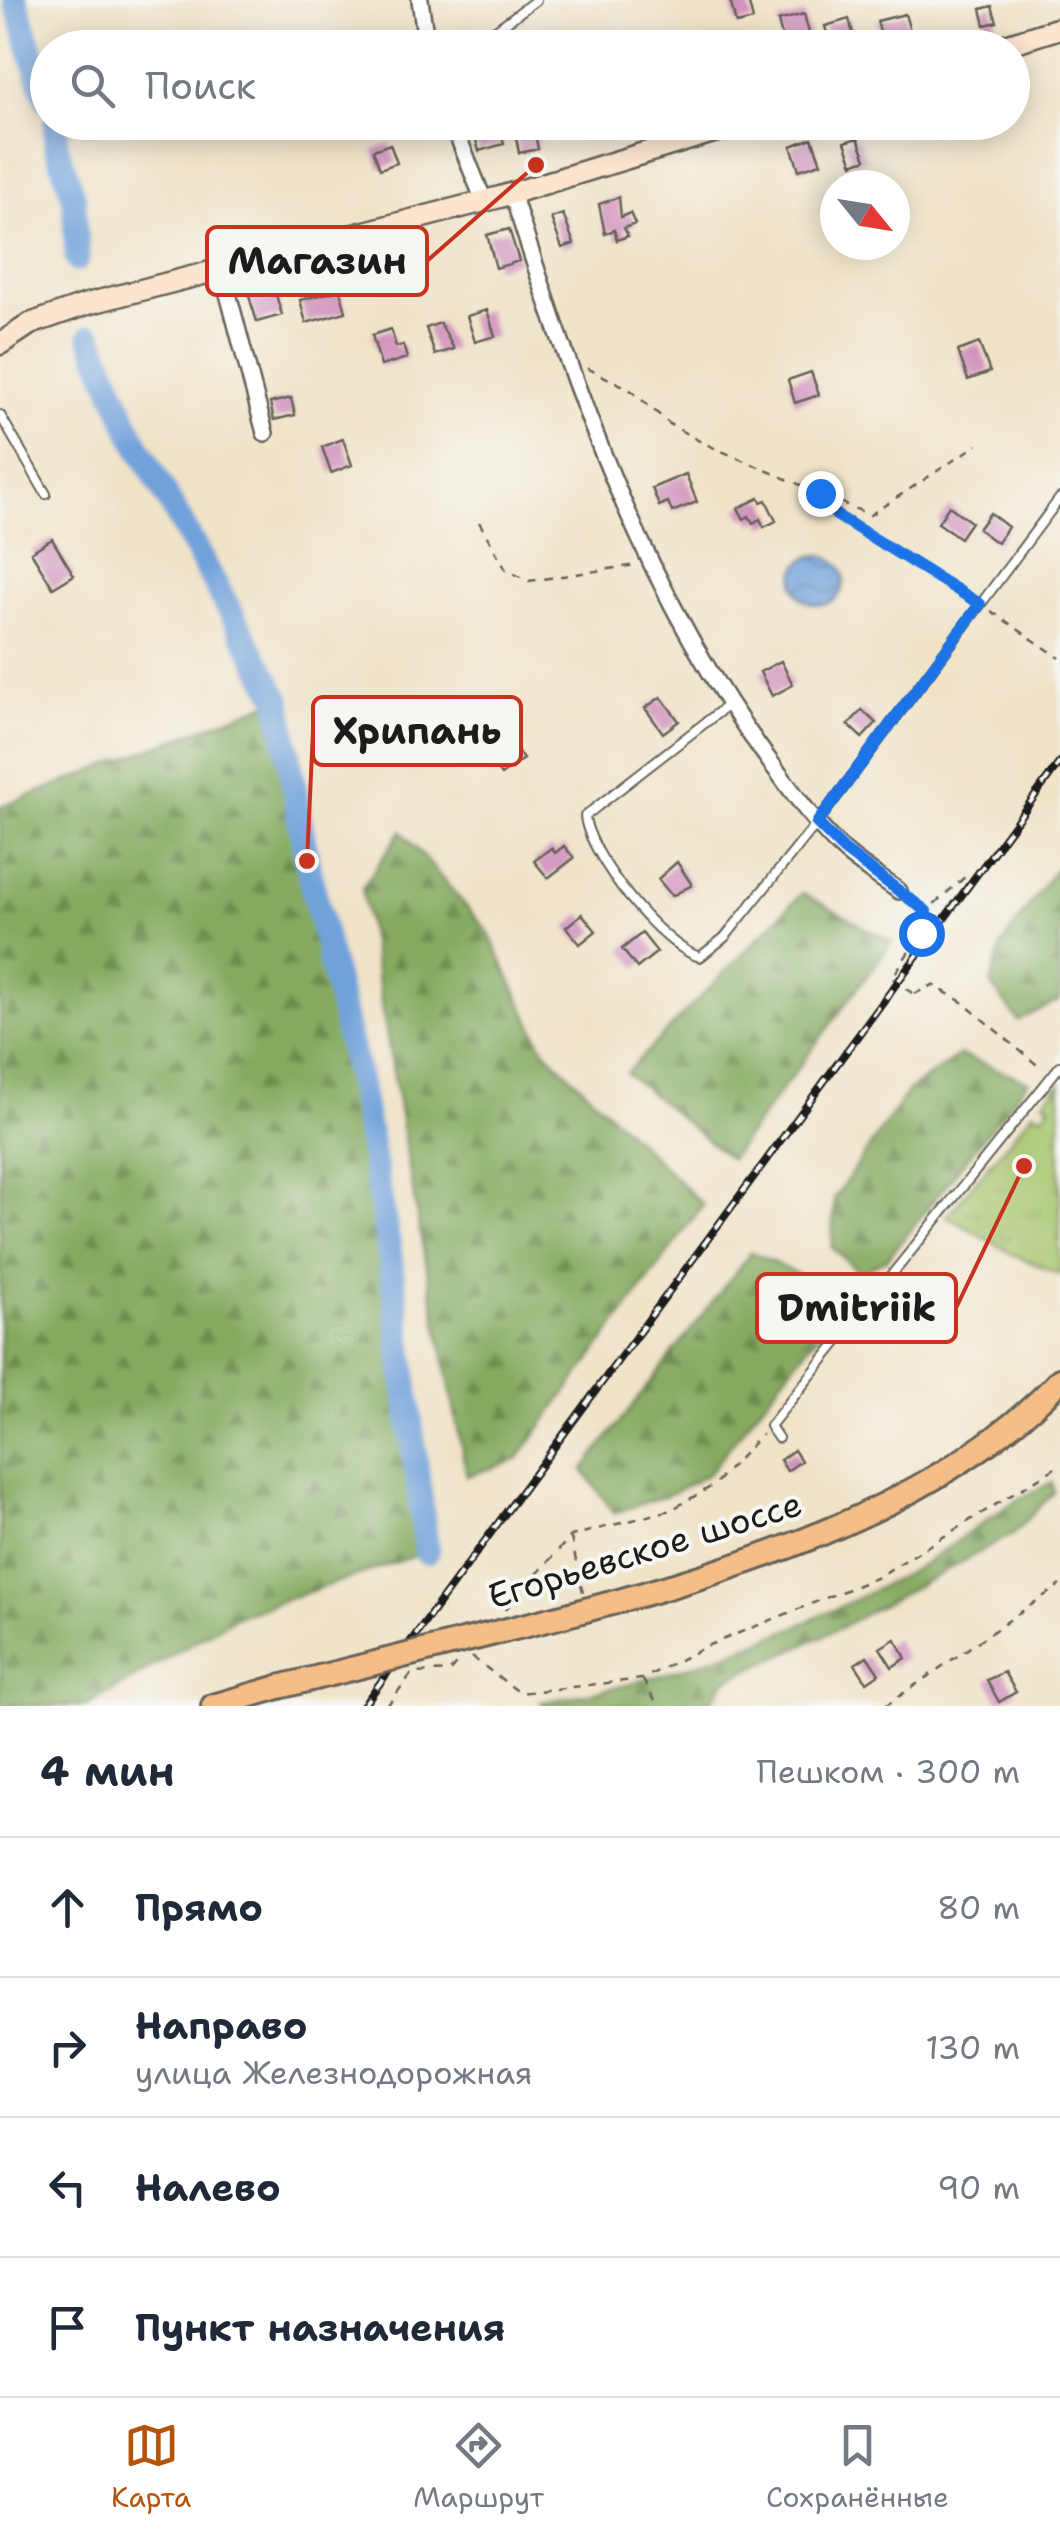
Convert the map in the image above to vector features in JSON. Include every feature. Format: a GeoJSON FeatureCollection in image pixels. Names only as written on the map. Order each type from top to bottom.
{"type":"FeatureCollection","features":[{"type":"Feature","properties":{"kind":"main road"},"geometry":{"type":"LineString","coordinates":[[1030,37],[1060,28]]}},
{"type":"Feature","properties":{"kind":"main road"},"geometry":{"type":"LineString","coordinates":[[0,344],[30,324],[87,304],[484,201],[687,140]]}},
{"type":"Feature","properties":{"kind":"main road","name":"Егорьевское шоссе"},"geometry":{"type":"LineString","coordinates":[[213,1706],[278,1686],[587,1610],[797,1546],[894,1499],[968,1454],[1060,1380]]}},
{"type":"Feature","properties":{"kind":"street"},"geometry":{"type":"LineString","coordinates":[[420,0],[426,30]]}},
{"type":"Feature","properties":{"kind":"street"},"geometry":{"type":"LineString","coordinates":[[459,140],[484,201]]}},
{"type":"Feature","properties":{"kind":"street"},"geometry":{"type":"LineString","coordinates":[[512,193],[564,358],[650,562],[728,705],[817,823],[844,850],[900,891]]}},
{"type":"Feature","properties":{"kind":"street"},"geometry":{"type":"LineString","coordinates":[[222,271],[266,433]]}},
{"type":"Feature","properties":{"kind":"lane"},"geometry":{"type":"LineString","coordinates":[[495,30],[536,0]]}},
{"type":"Feature","properties":{"kind":"lane"},"geometry":{"type":"LineString","coordinates":[[0,415],[46,494]]}},
{"type":"Feature","properties":{"kind":"lane"},"geometry":{"type":"LineString","coordinates":[[728,705],[585,816],[586,834],[641,910],[681,952],[700,957],[725,936],[817,823],[1060,498]]}},
{"type":"Feature","properties":{"kind":"lane"},"geometry":{"type":"LineString","coordinates":[[778,1438],[770,1426],[1060,1067]]}},
{"type":"Feature","properties":{"kind":"path"},"geometry":{"type":"LineString","coordinates":[[564,358],[628,388],[671,426],[703,443],[870,515],[977,445]]}},
{"type":"Feature","properties":{"kind":"path"},"geometry":{"type":"LineString","coordinates":[[820,493],[836,515],[1060,658]]}},
{"type":"Feature","properties":{"kind":"path"},"geometry":{"type":"LineString","coordinates":[[479,522],[506,570],[529,582],[650,562]]}},
{"type":"Feature","properties":{"kind":"path"},"geometry":{"type":"LineString","coordinates":[[966,877],[926,911],[921,933],[892,978],[914,994],[921,995],[932,984],[962,1002],[1038,1066]]}},
{"type":"Feature","properties":{"kind":"path"},"geometry":{"type":"LineString","coordinates":[[900,891],[926,911]]}},
{"type":"Feature","properties":{"kind":"path"},"geometry":{"type":"LineString","coordinates":[[914,994],[921,985]]}},
{"type":"Feature","properties":{"kind":"path"},"geometry":{"type":"LineString","coordinates":[[506,1609],[571,1536],[671,1510],[714,1485],[770,1426]]}},
{"type":"Feature","properties":{"kind":"path"},"geometry":{"type":"LineString","coordinates":[[387,1706],[412,1674],[450,1671],[466,1652],[520,1693],[642,1679],[709,1645],[878,1577],[1060,1465]]}},
{"type":"Feature","properties":{"kind":"path"},"geometry":{"type":"LineString","coordinates":[[571,1536],[587,1610]]}},
{"type":"Feature","properties":{"kind":"path"},"geometry":{"type":"LineString","coordinates":[[885,1706],[1060,1585]]}},
{"type":"Feature","properties":{"kind":"path"},"geometry":{"type":"LineString","coordinates":[[642,1679],[658,1706]]}},
{"type":"Feature","properties":{"kind":"green space"},"geometry":{"type":"Polygon","coordinates":[[[279,699],[307,861],[359,1082],[389,1248],[427,1552],[237,1616],[87,1706],[0,1706],[0,807],[279,699]]]}},
{"type":"Feature","properties":{"kind":"green space"},"geometry":{"type":"Polygon","coordinates":[[[401,831],[488,932],[544,1050],[703,1205],[517,1460],[467,1476],[420,1234],[362,888],[401,831]]]}},
{"type":"Feature","properties":{"kind":"green space"},"geometry":{"type":"Polygon","coordinates":[[[1060,862],[1060,1000],[1018,1021],[991,984],[1001,946],[1060,862]]]}},
{"type":"Feature","properties":{"kind":"green space"},"geometry":{"type":"Polygon","coordinates":[[[802,893],[892,942],[730,1159],[626,1073],[802,893]]]}},
{"type":"Feature","properties":{"kind":"green space"},"geometry":{"type":"Polygon","coordinates":[[[960,1055],[1028,1081],[888,1258],[860,1273],[832,1248],[834,1199],[908,1091],[960,1055]]]}},
{"type":"Feature","properties":{"kind":"green space"},"geometry":{"type":"Polygon","coordinates":[[[1060,1083],[1060,1275],[1014,1255],[947,1216],[1034,1111],[1042,1116],[1051,1106],[1044,1101],[1060,1083]]]}},
{"type":"Feature","properties":{"kind":"green space"},"geometry":{"type":"Polygon","coordinates":[[[751,1252],[806,1278],[840,1314],[810,1344],[708,1474],[670,1494],[614,1513],[583,1470],[751,1252]]]}},
{"type":"Feature","properties":{"kind":"green space"},"geometry":{"type":"Polygon","coordinates":[[[1052,1483],[1054,1492],[1013,1534],[838,1629],[726,1680],[713,1698],[698,1706],[542,1706],[541,1702],[684,1668],[821,1616],[909,1572],[1015,1502],[1052,1483]]]}},
{"type":"Feature","properties":{"kind":"water"},"geometry":{"type":"Polygon","coordinates":[[[809,556],[829,556],[843,570],[843,590],[829,604],[809,604],[795,590],[795,570],[809,556]]]}},
{"type":"Feature","properties":{"kind":"building"},"geometry":{"type":"Polygon","coordinates":[[[730,0],[748,0],[753,20],[736,24],[730,0]]]}},
{"type":"Feature","properties":{"kind":"building"},"geometry":{"type":"Polygon","coordinates":[[[992,6],[997,22],[985,25],[981,9],[992,6]]]}},
{"type":"Feature","properties":{"kind":"building"},"geometry":{"type":"Polygon","coordinates":[[[804,14],[808,30],[780,30],[778,21],[804,14]]]}},
{"type":"Feature","properties":{"kind":"building"},"geometry":{"type":"Polygon","coordinates":[[[905,14],[910,30],[880,30],[877,21],[905,14]]]}},
{"type":"Feature","properties":{"kind":"building"},"geometry":{"type":"Polygon","coordinates":[[[849,19],[852,30],[826,30],[825,26],[849,19]]]}},
{"type":"Feature","properties":{"kind":"building"},"geometry":{"type":"Polygon","coordinates":[[[476,140],[503,140],[504,144],[479,151],[476,140]]]}},
{"type":"Feature","properties":{"kind":"building"},"geometry":{"type":"Polygon","coordinates":[[[516,140],[536,140],[538,149],[519,153],[516,140]]]}},
{"type":"Feature","properties":{"kind":"building"},"geometry":{"type":"Polygon","coordinates":[[[813,140],[821,163],[799,170],[791,146],[813,140]]]}},
{"type":"Feature","properties":{"kind":"building"},"geometry":{"type":"Polygon","coordinates":[[[859,140],[866,159],[853,164],[845,142],[859,140]]]}},
{"type":"Feature","properties":{"kind":"building"},"geometry":{"type":"Polygon","coordinates":[[[390,144],[397,163],[380,169],[373,150],[390,144]]]}},
{"type":"Feature","properties":{"kind":"building"},"geometry":{"type":"Polygon","coordinates":[[[619,197],[621,217],[630,213],[635,224],[624,228],[628,236],[617,240],[614,230],[605,234],[599,204],[619,197]]]}},
{"type":"Feature","properties":{"kind":"building"},"geometry":{"type":"Polygon","coordinates":[[[563,214],[574,244],[562,248],[551,218],[563,214]]]}},
{"type":"Feature","properties":{"kind":"building"},"geometry":{"type":"Polygon","coordinates":[[[509,229],[519,261],[496,268],[487,235],[509,229]]]}},
{"type":"Feature","properties":{"kind":"building"},"geometry":{"type":"Polygon","coordinates":[[[274,288],[282,315],[257,322],[249,296],[274,288]]]}},
{"type":"Feature","properties":{"kind":"building"},"geometry":{"type":"Polygon","coordinates":[[[340,290],[346,312],[306,323],[300,300],[340,290]]]}},
{"type":"Feature","properties":{"kind":"building"},"geometry":{"type":"Polygon","coordinates":[[[487,310],[495,336],[475,342],[467,316],[487,310]]]}},
{"type":"Feature","properties":{"kind":"building"},"geometry":{"type":"Polygon","coordinates":[[[440,323],[454,349],[435,355],[426,328],[440,323]]]}},
{"type":"Feature","properties":{"kind":"building"},"geometry":{"type":"Polygon","coordinates":[[[391,329],[396,347],[403,345],[407,358],[381,366],[372,335],[391,329]]]}},
{"type":"Feature","properties":{"kind":"building"},"geometry":{"type":"Polygon","coordinates":[[[979,343],[990,372],[968,380],[958,351],[979,343]]]}},
{"type":"Feature","properties":{"kind":"building"},"geometry":{"type":"Polygon","coordinates":[[[811,372],[819,395],[795,403],[788,380],[811,372]]]}},
{"type":"Feature","properties":{"kind":"building"},"geometry":{"type":"Polygon","coordinates":[[[291,398],[295,415],[274,420],[270,403],[291,398]]]}},
{"type":"Feature","properties":{"kind":"building"},"geometry":{"type":"Polygon","coordinates":[[[343,439],[352,465],[331,473],[322,447],[343,439]]]}},
{"type":"Feature","properties":{"kind":"building"},"geometry":{"type":"Polygon","coordinates":[[[686,474],[697,502],[672,512],[668,502],[659,506],[652,488],[686,474]]]}},
{"type":"Feature","properties":{"kind":"building"},"geometry":{"type":"Polygon","coordinates":[[[759,498],[761,502],[766,500],[776,521],[764,527],[760,519],[753,523],[749,516],[744,519],[738,508],[759,498]]]}},
{"type":"Feature","properties":{"kind":"building"},"geometry":{"type":"Polygon","coordinates":[[[949,506],[971,522],[960,538],[938,523],[949,506]]]}},
{"type":"Feature","properties":{"kind":"building"},"geometry":{"type":"Polygon","coordinates":[[[990,513],[1008,527],[997,543],[978,529],[990,513]]]}},
{"type":"Feature","properties":{"kind":"building"},"geometry":{"type":"Polygon","coordinates":[[[52,539],[74,575],[53,588],[31,552],[52,539]]]}},
{"type":"Feature","properties":{"kind":"building"},"geometry":{"type":"Polygon","coordinates":[[[781,661],[793,685],[772,696],[760,672],[781,661]]]}},
{"type":"Feature","properties":{"kind":"building"},"geometry":{"type":"Polygon","coordinates":[[[661,697],[679,721],[663,733],[645,708],[661,697]]]}},
{"type":"Feature","properties":{"kind":"building"},"geometry":{"type":"Polygon","coordinates":[[[862,710],[876,723],[862,738],[848,725],[862,710]]]}},
{"type":"Feature","properties":{"kind":"building"},"geometry":{"type":"Polygon","coordinates":[[[506,737],[523,759],[501,775],[485,753],[506,737]]]}},
{"type":"Feature","properties":{"kind":"building"},"geometry":{"type":"Polygon","coordinates":[[[564,846],[574,858],[548,878],[534,861],[551,848],[555,853],[564,846]]]}},
{"type":"Feature","properties":{"kind":"building"},"geometry":{"type":"Polygon","coordinates":[[[677,862],[692,885],[672,896],[658,879],[677,862]]]}},
{"type":"Feature","properties":{"kind":"building"},"geometry":{"type":"Polygon","coordinates":[[[582,914],[596,931],[580,944],[566,927],[582,914]]]}},
{"type":"Feature","properties":{"kind":"building"},"geometry":{"type":"Polygon","coordinates":[[[642,933],[657,952],[637,968],[622,949],[642,933]]]}},
{"type":"Feature","properties":{"kind":"building"},"geometry":{"type":"Polygon","coordinates":[[[794,1450],[801,1461],[787,1471],[780,1460],[794,1450]]]}},
{"type":"Feature","properties":{"kind":"building"},"geometry":{"type":"Polygon","coordinates":[[[895,1639],[906,1658],[892,1667],[880,1648],[895,1639]]]}},
{"type":"Feature","properties":{"kind":"building"},"geometry":{"type":"Polygon","coordinates":[[[867,1656],[879,1674],[867,1682],[855,1664],[867,1656]]]}},
{"type":"Feature","properties":{"kind":"building"},"geometry":{"type":"Polygon","coordinates":[[[1004,1672],[1016,1692],[999,1702],[987,1680],[1004,1672]]]}},
{"type":"Feature","properties":{"kind":"waterway"},"geometry":{"type":"LineString","coordinates":[[15,0],[30,49]]}},
{"type":"Feature","properties":{"kind":"waterway"},"geometry":{"type":"LineString","coordinates":[[56,140],[74,198],[77,259]]}},
{"type":"Feature","properties":{"kind":"waterway"},"geometry":{"type":"LineString","coordinates":[[91,337],[132,434],[279,699],[307,861],[359,1082],[389,1248],[427,1552]]}},
{"type":"Feature","properties":{"kind":"railway"},"geometry":{"type":"LineString","coordinates":[[363,1706],[1060,762]]}},
{"type":"Feature","properties":{"kind":"place","name":"Магазин"},"geometry":{"type":"Point","coordinates":[536,165]}},
{"type":"Feature","properties":{"kind":"place","name":"Хрипань"},"geometry":{"type":"Point","coordinates":[307,861]}},
{"type":"Feature","properties":{"kind":"place","name":"Dmitriik"},"geometry":{"type":"Point","coordinates":[1024,1166]}},
{"type":"Feature","properties":{"kind":"route"},"geometry":{"type":"LineString","coordinates":[[820,493],[836,515],[980,604],[817,823],[844,850],[926,911],[921,933]]}}]}
